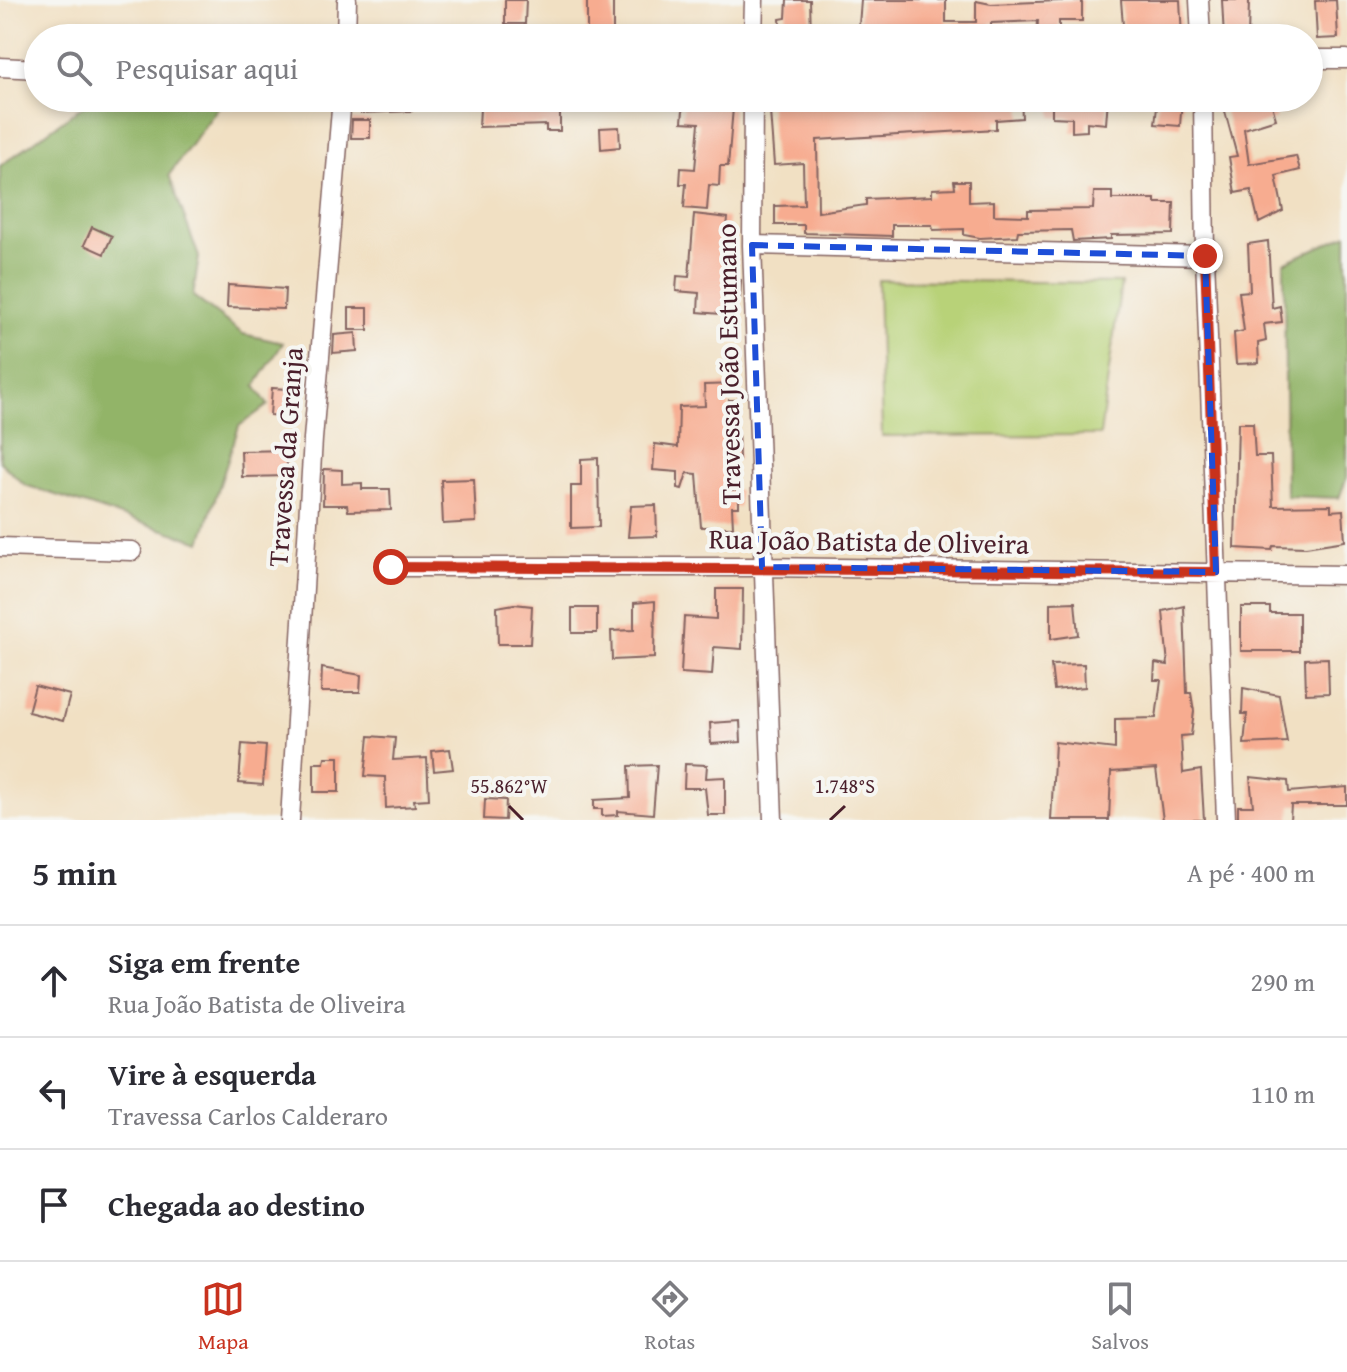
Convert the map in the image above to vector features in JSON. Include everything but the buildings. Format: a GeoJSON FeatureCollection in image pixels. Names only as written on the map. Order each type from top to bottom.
{"type":"FeatureCollection","features":[{"type":"Feature","properties":{"kind":"street"},"geometry":{"type":"LineString","coordinates":[[346,24],[347,0]]}},
{"type":"Feature","properties":{"kind":"street"},"geometry":{"type":"LineString","coordinates":[[753,24],[754,0]]}},
{"type":"Feature","properties":{"kind":"street"},"geometry":{"type":"LineString","coordinates":[[1199,0],[1200,24]]}},
{"type":"Feature","properties":{"kind":"street"},"geometry":{"type":"LineString","coordinates":[[1323,59],[1347,59]]}},
{"type":"Feature","properties":{"kind":"street"},"geometry":{"type":"LineString","coordinates":[[0,67],[24,68]]}},
{"type":"Feature","properties":{"kind":"street","name":"Travessa da Granja"},"geometry":{"type":"LineString","coordinates":[[290,820],[313,439],[341,112]]}},
{"type":"Feature","properties":{"kind":"street","name":"Travessa João Estumano"},"geometry":{"type":"LineString","coordinates":[[753,112],[752,245],[773,820]]}},
{"type":"Feature","properties":{"kind":"street"},"geometry":{"type":"LineString","coordinates":[[1203,112],[1205,256],[1226,820]]}},
{"type":"Feature","properties":{"kind":"street"},"geometry":{"type":"LineString","coordinates":[[752,245],[1205,256]]}},
{"type":"Feature","properties":{"kind":"street"},"geometry":{"type":"LineString","coordinates":[[0,547],[132,551]]}},
{"type":"Feature","properties":{"kind":"street","name":"Rua João Batista de Oliveira"},"geometry":{"type":"LineString","coordinates":[[391,567],[762,567],[1347,575]]}},
{"type":"Feature","properties":{"kind":"highlighted area"},"geometry":{"type":"Polygon","coordinates":[[[752,245],[1205,256],[1216,572],[762,567],[752,245]]]}},
{"type":"Feature","properties":{"kind":"green space"},"geometry":{"type":"Polygon","coordinates":[[[75,112],[215,112],[169,175],[199,257],[193,296],[243,334],[283,343],[255,386],[268,405],[239,426],[201,542],[25,485],[0,462],[0,166],[75,112]]]}},
{"type":"Feature","properties":{"kind":"green space"},"geometry":{"type":"Polygon","coordinates":[[[1347,234],[1347,477],[1339,498],[1286,496],[1284,263],[1347,234]]]}},
{"type":"Feature","properties":{"kind":"green space"},"geometry":{"type":"Polygon","coordinates":[[[878,280],[1121,283],[1100,435],[882,436],[878,280]]]}},
{"type":"Feature","properties":{"kind":"route"},"geometry":{"type":"LineString","coordinates":[[391,567],[1216,572],[1205,256]]}}]}
